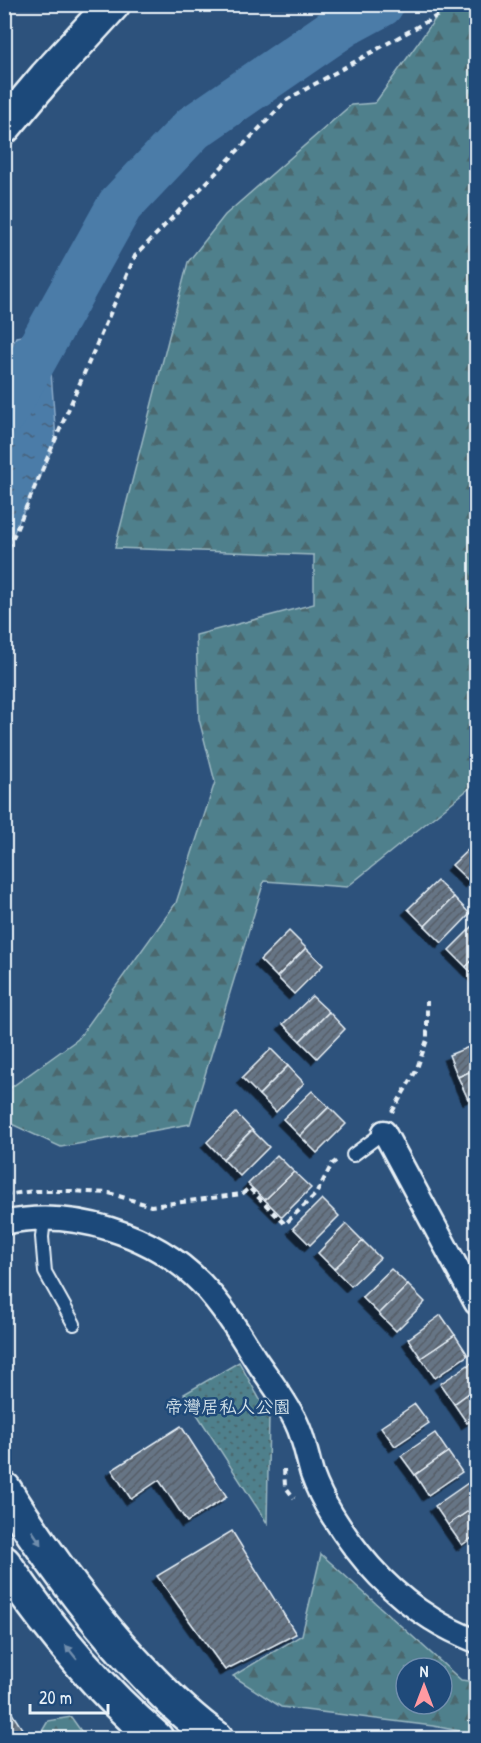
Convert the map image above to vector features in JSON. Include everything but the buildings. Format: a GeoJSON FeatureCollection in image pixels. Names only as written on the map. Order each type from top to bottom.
{"type":"FeatureCollection","features":[{"type":"Feature","properties":{"kind":"main road"},"geometry":{"type":"LineString","coordinates":[[4,127],[113,4]]}},
{"type":"Feature","properties":{"kind":"main road"},"geometry":{"type":"LineString","coordinates":[[4,1489],[53,1561],[126,1654],[174,1704],[199,1727],[216,1738]]}},
{"type":"Feature","properties":{"kind":"main road"},"geometry":{"type":"LineString","coordinates":[[4,1563],[81,1663],[111,1696],[156,1738]]}},
{"type":"Feature","properties":{"kind":"street"},"geometry":{"type":"LineString","coordinates":[[384,1132],[477,1303]]}},
{"type":"Feature","properties":{"kind":"street"},"geometry":{"type":"LineString","coordinates":[[4,1223],[44,1219],[97,1225],[132,1236],[167,1255],[201,1283],[225,1312],[289,1410],[302,1437],[321,1495],[345,1534],[374,1570],[411,1605],[432,1619],[477,1641]]}},
{"type":"Feature","properties":{"kind":"lane"},"geometry":{"type":"LineString","coordinates":[[353,1155],[384,1132]]}},
{"type":"Feature","properties":{"kind":"lane"},"geometry":{"type":"LineString","coordinates":[[44,1219],[42,1236],[45,1272],[74,1324]]}},
{"type":"Feature","properties":{"kind":"path"},"geometry":{"type":"LineString","coordinates":[[4,558],[135,256],[288,99],[458,4]]}},
{"type":"Feature","properties":{"kind":"path"},"geometry":{"type":"LineString","coordinates":[[395,1105],[416,1071],[427,1040],[427,1001]]}},
{"type":"Feature","properties":{"kind":"path"},"geometry":{"type":"LineString","coordinates":[[4,1195],[34,1191],[109,1193],[151,1206],[243,1194],[249,1188],[285,1224],[316,1194],[332,1164],[348,1149],[353,1155]]}},
{"type":"Feature","properties":{"kind":"path"},"geometry":{"type":"LineString","coordinates":[[284,1463],[285,1486],[296,1500]]}},
{"type":"Feature","properties":{"kind":"green space"},"geometry":{"type":"Polygon","coordinates":[[[457,5],[476,5],[476,783],[347,887],[264,881],[190,1124],[61,1147],[5,1121],[5,1092],[78,1039],[176,903],[215,782],[199,719],[196,635],[314,604],[314,555],[115,548],[188,262],[225,215],[351,105],[375,103],[440,12],[457,5]]]}},
{"type":"Feature","properties":{"kind":"green space","name":"帝灣居私人公園"},"geometry":{"type":"Polygon","coordinates":[[[239,1362],[269,1416],[267,1523],[184,1394],[239,1362]]]}},
{"type":"Feature","properties":{"kind":"green space"},"geometry":{"type":"Polygon","coordinates":[[[321,1554],[434,1656],[394,1656],[394,1716],[454,1716],[454,1674],[461,1680],[476,1682],[476,1734],[433,1726],[281,1707],[233,1676],[302,1635],[321,1554]]]}},
{"type":"Feature","properties":{"kind":"green space"},"geometry":{"type":"Polygon","coordinates":[[[71,1717],[86,1738],[38,1738],[48,1721],[71,1717]]]}},
{"type":"Feature","properties":{"kind":"water"},"geometry":{"type":"Polygon","coordinates":[[[48,332],[56,440],[5,552],[5,360],[16,337],[48,332]]]}},
{"type":"Feature","properties":{"kind":"waterway"},"geometry":{"type":"LineString","coordinates":[[4,413],[120,205],[193,128],[344,24],[381,4]]}}]}
